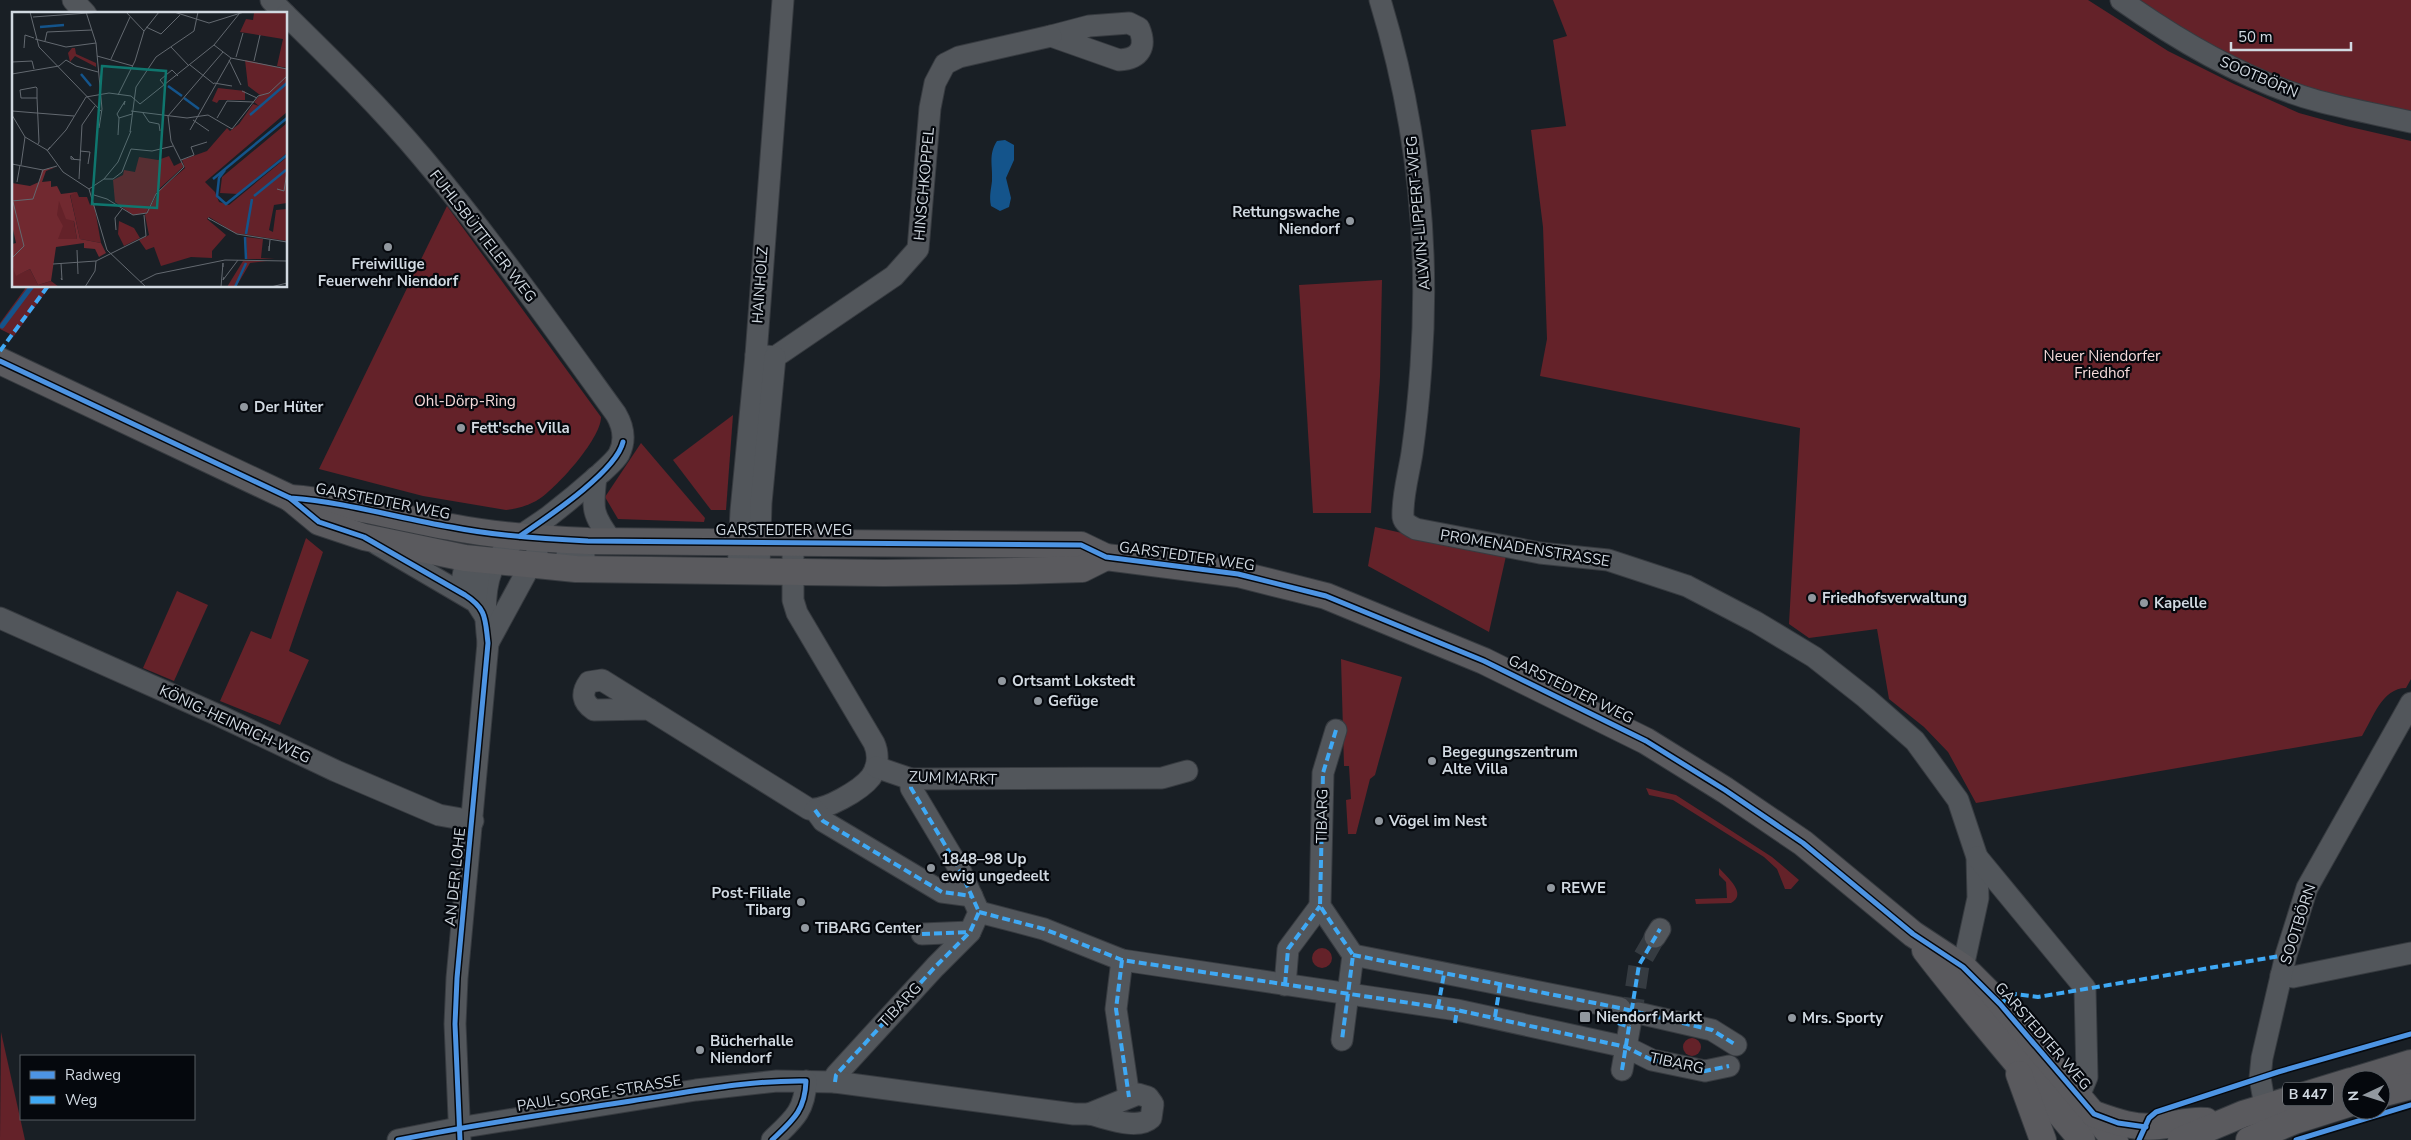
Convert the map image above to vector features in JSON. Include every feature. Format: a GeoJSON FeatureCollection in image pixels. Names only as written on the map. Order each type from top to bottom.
{"type":"FeatureCollection","features":[{"type":"Feature","properties":{"kind":"main road","name":"GARSTEDTER WEG"},"geometry":{"type":"LineString","coordinates":[[0,360],[290,498],[319,522],[364,537],[496,562],[576,570],[792,572],[1082,569],[1106,557]]}},
{"type":"Feature","properties":{"kind":"main road","name":"GARSTEDTER WEG"},"geometry":{"type":"LineString","coordinates":[[290,498],[324,500],[453,528],[547,538],[612,541],[1081,545],[1106,557],[1238,574],[1326,596],[1484,661],[1646,741],[1725,790],[1827,860],[1913,934],[1963,967],[2000,1004],[2115,1140]]}},
{"type":"Feature","properties":{"kind":"main road","name":"GARSTEDTER WEG"},"geometry":{"type":"LineString","coordinates":[[1913,934],[1974,1014],[2082,1140]]}},
{"type":"Feature","properties":{"kind":"main road"},"geometry":{"type":"LineString","coordinates":[[2011,1055],[2043,1140]]}},
{"type":"Feature","properties":{"kind":"main road","name":"B 447"},"geometry":{"type":"LineString","coordinates":[[2388,1070],[2411,1063]]}},
{"type":"Feature","properties":{"kind":"main road","name":"B 447"},"geometry":{"type":"LineString","coordinates":[[2181,1140],[2220,1122],[2265,1106],[2341,1084]]}},
{"type":"Feature","properties":{"kind":"main road"},"geometry":{"type":"LineString","coordinates":[[2391,1091],[2411,1086]]}},
{"type":"Feature","properties":{"kind":"main road"},"geometry":{"type":"LineString","coordinates":[[2087,1105],[2118,1123],[2146,1127],[2194,1120],[2220,1122]]}},
{"type":"Feature","properties":{"kind":"main road","name":"B 447"},"geometry":{"type":"LineString","coordinates":[[2249,1140],[2294,1121],[2341,1106]]}},
{"type":"Feature","properties":{"kind":"street"},"geometry":{"type":"LineString","coordinates":[[73,0],[84,12]]}},
{"type":"Feature","properties":{"kind":"street","name":"HAINHOLZ"},"geometry":{"type":"LineString","coordinates":[[749,571],[750,542],[761,504],[765,356],[784,0]]}},
{"type":"Feature","properties":{"kind":"street","name":"ALWIN-LIPPERT-WEG"},"geometry":{"type":"LineString","coordinates":[[1380,0],[1403,86],[1416,152],[1424,246],[1425,302],[1421,369],[1403,518]]}},
{"type":"Feature","properties":{"kind":"street","name":"SOOTBÖRN"},"geometry":{"type":"LineString","coordinates":[[2121,0],[2160,28],[2215,58],[2270,84],[2316,101],[2411,122]]}},
{"type":"Feature","properties":{"kind":"street","name":"FUHLSBÜTTELER WEG"},"geometry":{"type":"LineString","coordinates":[[288,20],[345,72],[422,157],[485,236],[616,414],[622,427],[622,447],[616,458],[570,500],[520,536]]}},
{"type":"Feature","properties":{"kind":"street","name":"HINSCHKOPPEL"},"geometry":{"type":"LineString","coordinates":[[765,356],[894,276],[918,249],[930,108],[935,83],[945,64],[959,57],[1051,36]]}},
{"type":"Feature","properties":{"kind":"street"},"geometry":{"type":"LineString","coordinates":[[596,477],[592,503],[597,522],[612,541]]}},
{"type":"Feature","properties":{"kind":"street","name":"FUHLSBÜTTELER WEG"},"geometry":{"type":"LineString","coordinates":[[547,538],[570,500]]}},
{"type":"Feature","properties":{"kind":"street","name":"PROMENADENSTRASSE"},"geometry":{"type":"LineString","coordinates":[[1403,518],[1405,523],[1416,529],[1540,553],[1608,560],[1687,586],[1756,622],[1814,657],[1866,698],[1915,741],[1958,800],[1977,857],[1978,898],[1963,967]]}},
{"type":"Feature","properties":{"kind":"street","name":"AN DER LOHE"},"geometry":{"type":"LineString","coordinates":[[459,1134],[455,1024],[488,643],[486,589],[496,562],[502,552],[520,536]]}},
{"type":"Feature","properties":{"kind":"street","name":"GARSTEDTER WEG"},"geometry":{"type":"LineString","coordinates":[[364,537],[476,602],[488,611]]}},
{"type":"Feature","properties":{"kind":"street","name":"AN DER LOHE"},"geometry":{"type":"LineString","coordinates":[[488,643],[547,538]]}},
{"type":"Feature","properties":{"kind":"street"},"geometry":{"type":"LineString","coordinates":[[793,542],[793,600],[797,612],[874,743],[877,752],[876,766],[871,777],[864,784],[826,807],[815,810]]}},
{"type":"Feature","properties":{"kind":"street","name":"KÖNIG-HEINRICH-WEG"},"geometry":{"type":"LineString","coordinates":[[0,618],[404,801],[438,815],[472,821]]}},
{"type":"Feature","properties":{"kind":"street","name":"SOOTBÖRN"},"geometry":{"type":"LineString","coordinates":[[2265,1106],[2260,1065],[2281,975],[2307,888],[2411,703]]}},
{"type":"Feature","properties":{"kind":"street","name":"TIBARG"},"geometry":{"type":"LineString","coordinates":[[649,709],[803,807],[815,810],[823,821],[942,892],[1122,960],[1348,994],[1450,1013],[1494,1017],[1628,1023],[1712,1030],[1736,1045]]}},
{"type":"Feature","properties":{"kind":"street","name":"TIBARG"},"geometry":{"type":"LineString","coordinates":[[1320,906],[1323,773],[1336,730]]}},
{"type":"Feature","properties":{"kind":"street","name":"ZUM MARKT"},"geometry":{"type":"LineString","coordinates":[[876,766],[911,779],[1162,778],[1188,771]]}},
{"type":"Feature","properties":{"kind":"street"},"geometry":{"type":"LineString","coordinates":[[911,779],[911,788],[960,870],[975,904]]}},
{"type":"Feature","properties":{"kind":"street","name":"PROMENADENSTRASSE"},"geometry":{"type":"LineString","coordinates":[[1977,857],[2085,988],[2087,1105]]}},
{"type":"Feature","properties":{"kind":"street","name":"TIBARG"},"geometry":{"type":"LineString","coordinates":[[836,1082],[836,1075],[935,967],[970,932],[975,904]]}},
{"type":"Feature","properties":{"kind":"street"},"geometry":{"type":"LineString","coordinates":[[1285,985],[1288,948],[1320,906],[1353,955],[1342,1040]]}},
{"type":"Feature","properties":{"kind":"street"},"geometry":{"type":"LineString","coordinates":[[922,934],[970,932]]}},
{"type":"Feature","properties":{"kind":"street"},"geometry":{"type":"LineString","coordinates":[[2281,975],[2293,977],[2411,953]]}},
{"type":"Feature","properties":{"kind":"street","name":"TIBARG"},"geometry":{"type":"LineString","coordinates":[[1353,955],[1500,984],[1628,1023],[1652,1060],[1704,1071],[1729,1066]]}},
{"type":"Feature","properties":{"kind":"street"},"geometry":{"type":"LineString","coordinates":[[1122,960],[1116,1009],[1129,1096]]}},
{"type":"Feature","properties":{"kind":"street"},"geometry":{"type":"LineString","coordinates":[[1444,974],[1450,1013]]}},
{"type":"Feature","properties":{"kind":"street"},"geometry":{"type":"LineString","coordinates":[[1494,1017],[1500,984]]}},
{"type":"Feature","properties":{"kind":"street"},"geometry":{"type":"LineString","coordinates":[[1622,1070],[1628,1023]]}},
{"type":"Feature","properties":{"kind":"street","name":"PAUL-SORGE-STRASSE"},"geometry":{"type":"LineString","coordinates":[[398,1140],[459,1134],[740,1084],[777,1080],[836,1082],[1074,1114],[1089,1114],[1132,1123],[1148,1120],[1154,1109],[1151,1100],[1143,1094],[1129,1096],[1089,1114]]}},
{"type":"Feature","properties":{"kind":"street"},"geometry":{"type":"LineString","coordinates":[[772,1140],[793,1120],[801,1108],[805,1095],[806,1081]]}},
{"type":"Feature","properties":{"kind":"green space","name":"Neuer Niendorfer Friedhof"},"geometry":{"type":"Polygon","coordinates":[[[1553,0],[2088,0],[2168,51],[2234,84],[2299,113],[2411,141],[2411,679],[2406,688],[2398,689],[2384,698],[2362,736],[1976,803],[1948,752],[1924,727],[1889,699],[1877,629],[1809,638],[1789,624],[1800,428],[1540,376],[1547,339],[1543,227],[1531,130],[1566,126],[1553,40],[1567,36],[1553,0]]]}},
{"type":"Feature","properties":{"kind":"green space"},"geometry":{"type":"Polygon","coordinates":[[[2137,0],[2411,0],[2411,115],[2295,85],[2224,53],[2178,27],[2137,0]]]}},
{"type":"Feature","properties":{"kind":"green space","name":"Ohl-Dörp-Ring"},"geometry":{"type":"Polygon","coordinates":[[[447,206],[601,417],[594,438],[576,463],[544,495],[536,501],[518,508],[506,510],[423,496],[319,469],[447,206]]]}},
{"type":"Feature","properties":{"kind":"green space"},"geometry":{"type":"Polygon","coordinates":[[[1382,280],[1380,377],[1371,513],[1313,513],[1299,285],[1382,280]]]}},
{"type":"Feature","properties":{"kind":"green space"},"geometry":{"type":"Polygon","coordinates":[[[26,288],[49,288],[14,336],[0,329],[0,323],[26,288]]]}},
{"type":"Feature","properties":{"kind":"green space"},"geometry":{"type":"Polygon","coordinates":[[[733,415],[726,510],[711,510],[673,460],[733,415]]]}},
{"type":"Feature","properties":{"kind":"green space"},"geometry":{"type":"Polygon","coordinates":[[[641,443],[705,518],[704,522],[618,519],[605,497],[641,443]]]}},
{"type":"Feature","properties":{"kind":"green space"},"geometry":{"type":"Polygon","coordinates":[[[1375,527],[1506,556],[1489,632],[1368,566],[1375,527]]]}},
{"type":"Feature","properties":{"kind":"green space"},"geometry":{"type":"Polygon","coordinates":[[[306,538],[323,552],[289,651],[309,660],[280,725],[220,701],[251,631],[271,639],[306,538]]]}},
{"type":"Feature","properties":{"kind":"green space"},"geometry":{"type":"Polygon","coordinates":[[[177,591],[208,605],[174,681],[143,668],[177,591]]]}},
{"type":"Feature","properties":{"kind":"green space"},"geometry":{"type":"Polygon","coordinates":[[[1341,659],[1402,677],[1375,775],[1370,779],[1356,834],[1348,834],[1346,800],[1351,799],[1349,766],[1344,766],[1341,659]]]}},
{"type":"Feature","properties":{"kind":"green space"},"geometry":{"type":"Polygon","coordinates":[[[1646,788],[1676,795],[1772,857],[1799,880],[1791,889],[1785,889],[1777,869],[1764,857],[1673,800],[1649,795],[1646,788]]]}},
{"type":"Feature","properties":{"kind":"green space"},"geometry":{"type":"Polygon","coordinates":[[[1719,868],[1737,890],[1736,899],[1731,903],[1696,904],[1695,899],[1727,898],[1726,882],[1719,875],[1719,868]]]}},
{"type":"Feature","properties":{"kind":"green space"},"geometry":{"type":"Polygon","coordinates":[[[1322,948],[1329,951],[1332,958],[1329,965],[1322,968],[1315,965],[1312,958],[1315,951],[1322,948]]]}},
{"type":"Feature","properties":{"kind":"green space"},"geometry":{"type":"Polygon","coordinates":[[[1,1032],[25,1140],[0,1140],[1,1032]]]}},
{"type":"Feature","properties":{"kind":"green space"},"geometry":{"type":"Polygon","coordinates":[[[1692,1038],[1700,1043],[1701,1047],[1696,1055],[1692,1056],[1684,1051],[1683,1047],[1688,1039],[1692,1038]]]}},
{"type":"Feature","properties":{"kind":"water"},"geometry":{"type":"Polygon","coordinates":[[[1005,140],[1014,145],[1014,160],[1006,178],[1011,198],[1009,207],[1000,211],[991,206],[990,202],[992,156],[997,141],[1005,140]]]}},
{"type":"Feature","properties":{"kind":"waterway"},"geometry":{"type":"LineString","coordinates":[[2,326],[30,288]]}},
{"type":"Feature","properties":{"kind":"tunnel"},"geometry":{"type":"LineString","coordinates":[[1631,1019],[1639,965],[1655,937]]}},
{"type":"Feature","properties":{"kind":"marked path"},"geometry":{"type":"LineString","coordinates":[[0,351],[47,288]]}},
{"type":"Feature","properties":{"kind":"marked path"},"geometry":{"type":"LineString","coordinates":[[1336,730],[1323,773],[1320,906],[1353,955],[1342,1040]]}},
{"type":"Feature","properties":{"kind":"marked path"},"geometry":{"type":"LineString","coordinates":[[835,1082],[836,1075],[935,967],[970,932],[979,912],[960,870],[911,788],[911,779]]}},
{"type":"Feature","properties":{"kind":"marked path"},"geometry":{"type":"LineString","coordinates":[[815,810],[823,821],[942,892],[972,896]]}},
{"type":"Feature","properties":{"kind":"marked path"},"geometry":{"type":"LineString","coordinates":[[1285,985],[1288,949],[1320,906]]}},
{"type":"Feature","properties":{"kind":"marked path"},"geometry":{"type":"LineString","coordinates":[[979,912],[1044,929],[1122,960],[1457,1010],[1626,1047],[1652,1060],[1705,1071],[1729,1066]]}},
{"type":"Feature","properties":{"kind":"marked path"},"geometry":{"type":"LineString","coordinates":[[1622,1070],[1639,965],[1660,929]]}},
{"type":"Feature","properties":{"kind":"marked path"},"geometry":{"type":"LineString","coordinates":[[922,934],[970,932]]}},
{"type":"Feature","properties":{"kind":"marked path"},"geometry":{"type":"LineString","coordinates":[[1353,955],[1620,1008],[1712,1030],[1736,1045]]}},
{"type":"Feature","properties":{"kind":"marked path"},"geometry":{"type":"LineString","coordinates":[[2000,1004],[2014,994],[2038,997],[2286,955]]}},
{"type":"Feature","properties":{"kind":"marked path"},"geometry":{"type":"LineString","coordinates":[[1122,960],[1116,1009],[1129,1097]]}},
{"type":"Feature","properties":{"kind":"marked path"},"geometry":{"type":"LineString","coordinates":[[1438,1007],[1444,974]]}},
{"type":"Feature","properties":{"kind":"marked path"},"geometry":{"type":"LineString","coordinates":[[1495,1017],[1500,985]]}},
{"type":"Feature","properties":{"kind":"marked path"},"geometry":{"type":"LineString","coordinates":[[1455,1023],[1457,1010]]}},
{"type":"Feature","properties":{"kind":"marked path"},"geometry":{"type":"LineString","coordinates":[[1618,1023],[1630,1027]]}},
{"type":"Feature","properties":{"kind":"cycle path"},"geometry":{"type":"LineString","coordinates":[[0,361],[290,498],[351,507],[468,530],[519,537],[588,541],[1081,545],[1106,557],[1238,574],[1326,596],[1484,661],[1646,741],[1725,790],[1803,843],[1913,934],[1963,967],[2000,1004],[2094,1114],[2118,1123],[2146,1127]]}},
{"type":"Feature","properties":{"kind":"cycle path"},"geometry":{"type":"LineString","coordinates":[[520,536],[579,494],[608,467],[618,454],[623,442]]}},
{"type":"Feature","properties":{"kind":"cycle path"},"geometry":{"type":"LineString","coordinates":[[290,498],[319,522],[364,537],[465,595],[477,605],[484,615],[488,643],[457,978],[455,1024],[460,1140]]}},
{"type":"Feature","properties":{"kind":"cycle path"},"geometry":{"type":"LineString","coordinates":[[2139,1140],[2149,1118],[2156,1112],[2278,1072],[2411,1034]]}},
{"type":"Feature","properties":{"kind":"cycle path"},"geometry":{"type":"LineString","coordinates":[[398,1140],[719,1087],[762,1082],[806,1081],[800,1108],[786,1127],[772,1140]]}},
{"type":"Feature","properties":{"kind":"cycle path"},"geometry":{"type":"LineString","coordinates":[[2296,1140],[2411,1105]]}},
{"type":"Feature","properties":{"kind":"place","name":"Rettungswache Niendorf"},"geometry":{"type":"Point","coordinates":[1350,221]}},
{"type":"Feature","properties":{"kind":"place","name":"Freiwillige Feuerwehr Niendorf"},"geometry":{"type":"Point","coordinates":[388,247]}},
{"type":"Feature","properties":{"kind":"place","name":"Der Hüter"},"geometry":{"type":"Point","coordinates":[244,407]}},
{"type":"Feature","properties":{"kind":"place","name":"Fett'sche Villa"},"geometry":{"type":"Point","coordinates":[461,428]}},
{"type":"Feature","properties":{"kind":"place","name":"Friedhofsverwaltung"},"geometry":{"type":"Point","coordinates":[1812,598]}},
{"type":"Feature","properties":{"kind":"place","name":"Kapelle"},"geometry":{"type":"Point","coordinates":[2144,603]}},
{"type":"Feature","properties":{"kind":"place","name":"Ortsamt Lokstedt"},"geometry":{"type":"Point","coordinates":[1002,681]}},
{"type":"Feature","properties":{"kind":"place","name":"Gefüge"},"geometry":{"type":"Point","coordinates":[1038,701]}},
{"type":"Feature","properties":{"kind":"place","name":"Begegungszentrum Alte Villa"},"geometry":{"type":"Point","coordinates":[1432,761]}},
{"type":"Feature","properties":{"kind":"place","name":"Vögel im Nest"},"geometry":{"type":"Point","coordinates":[1379,821]}},
{"type":"Feature","properties":{"kind":"place","name":"1848–98 Up ewig ungedeelt"},"geometry":{"type":"Point","coordinates":[931,868]}},
{"type":"Feature","properties":{"kind":"place","name":"REWE"},"geometry":{"type":"Point","coordinates":[1551,888]}},
{"type":"Feature","properties":{"kind":"place","name":"Post-Filiale Tibarg"},"geometry":{"type":"Point","coordinates":[801,902]}},
{"type":"Feature","properties":{"kind":"place","name":"TiBARG Center"},"geometry":{"type":"Point","coordinates":[805,928]}},
{"type":"Feature","properties":{"kind":"place","name":"Niendorf Markt"},"geometry":{"type":"Point","coordinates":[1585,1017]}},
{"type":"Feature","properties":{"kind":"place","name":"Mrs. Sporty"},"geometry":{"type":"Point","coordinates":[1792,1018]}},
{"type":"Feature","properties":{"kind":"place","name":"Bücherhalle Niendorf"},"geometry":{"type":"Point","coordinates":[700,1050]}}]}
